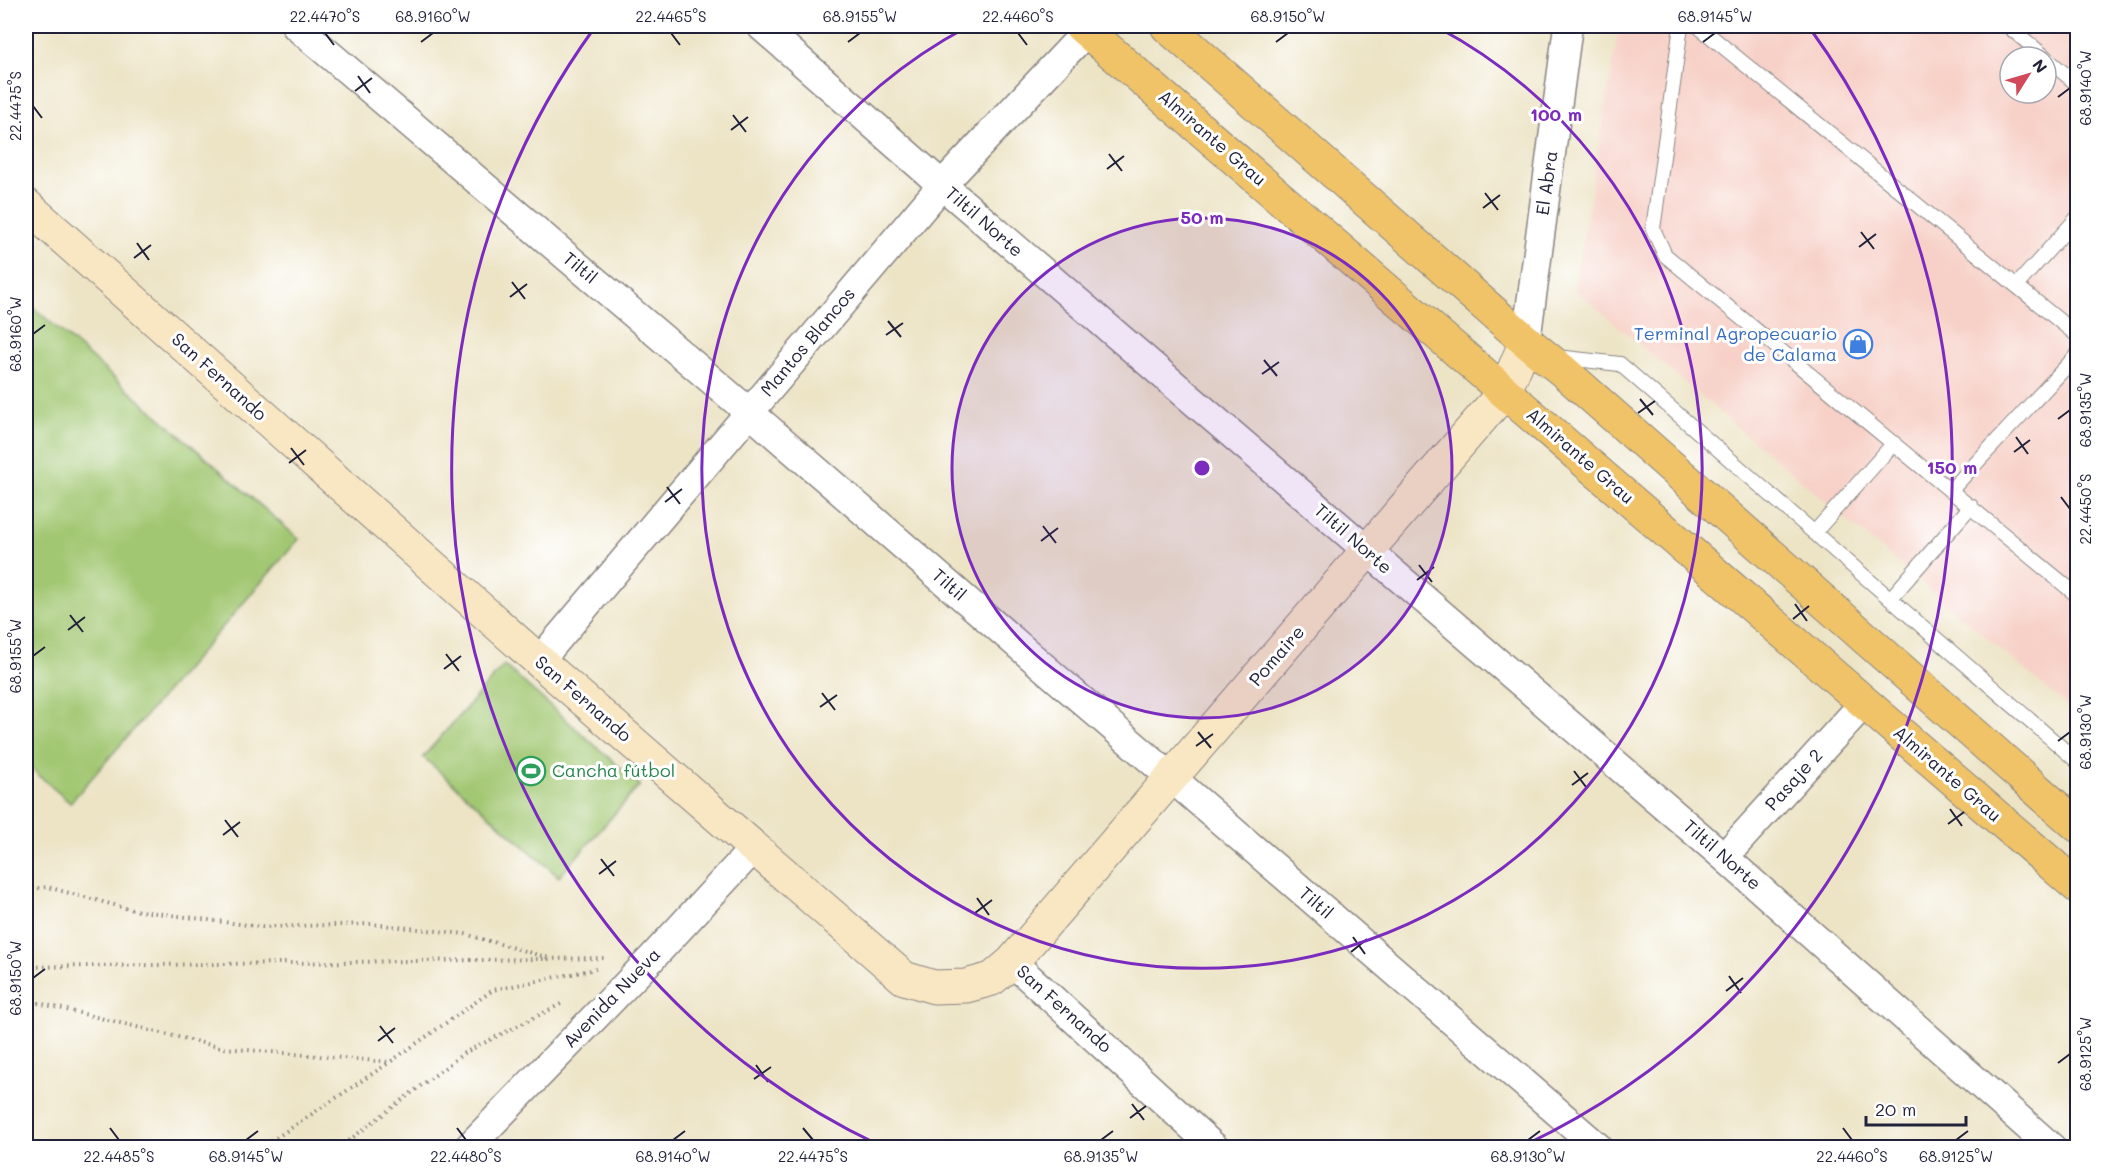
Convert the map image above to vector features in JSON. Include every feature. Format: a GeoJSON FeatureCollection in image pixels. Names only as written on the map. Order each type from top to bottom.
{"type":"FeatureCollection","features":[{"type":"Feature","properties":{"kind":"main road"},"geometry":{"type":"LineString","coordinates":[[1167,26],[2078,826]]}},
{"type":"Feature","properties":{"kind":"main road","name":"Almirante Grau"},"geometry":{"type":"LineString","coordinates":[[1084,28],[2078,887]]}},
{"type":"Feature","properties":{"kind":"street","name":"Tiltil"},"geometry":{"type":"LineString","coordinates":[[296,26],[749,412],[1599,1148]]}},
{"type":"Feature","properties":{"kind":"street","name":"Tiltil Norte"},"geometry":{"type":"LineString","coordinates":[[761,26],[942,185],[1724,857],[2052,1148]]}},
{"type":"Feature","properties":{"kind":"street","name":"El Abra"},"geometry":{"type":"LineString","coordinates":[[1535,348],[1568,26]]}},
{"type":"Feature","properties":{"kind":"street","name":"Mantos Blancos"},"geometry":{"type":"LineString","coordinates":[[539,661],[942,185],[1084,28]]}},
{"type":"Feature","properties":{"kind":"street","name":"San Fernando"},"geometry":{"type":"LineString","coordinates":[[26,205],[539,661],[904,978],[934,987],[966,986],[992,979],[1012,962],[1215,1148]]}},
{"type":"Feature","properties":{"kind":"street","name":"Pomaire"},"geometry":{"type":"LineString","coordinates":[[1012,962],[1368,552],[1505,391],[1535,348]]}},
{"type":"Feature","properties":{"kind":"street","name":"Pasaje 2"},"geometry":{"type":"LineString","coordinates":[[1724,857],[1864,703]]}},
{"type":"Feature","properties":{"kind":"street","name":"Avenida Nueva"},"geometry":{"type":"LineString","coordinates":[[468,1148],[652,958],[755,847]]}},
{"type":"Feature","properties":{"kind":"lane"},"geometry":{"type":"LineString","coordinates":[[1681,26],[1653,229],[1665,255],[2078,596]]}},
{"type":"Feature","properties":{"kind":"lane"},"geometry":{"type":"LineString","coordinates":[[1698,26],[2078,336]]}},
{"type":"Feature","properties":{"kind":"lane"},"geometry":{"type":"LineString","coordinates":[[2008,26],[2031,45]]}},
{"type":"Feature","properties":{"kind":"lane"},"geometry":{"type":"LineString","coordinates":[[2058,68],[2078,85]]}},
{"type":"Feature","properties":{"kind":"lane"},"geometry":{"type":"LineString","coordinates":[[2017,285],[2078,218]]}},
{"type":"Feature","properties":{"kind":"lane"},"geometry":{"type":"LineString","coordinates":[[1535,348],[1620,364],[2078,762]]}},
{"type":"Feature","properties":{"kind":"lane"},"geometry":{"type":"LineString","coordinates":[[1951,490],[2078,354]]}},
{"type":"Feature","properties":{"kind":"lane"},"geometry":{"type":"LineString","coordinates":[[1814,533],[1894,443]]}},
{"type":"Feature","properties":{"kind":"lane"},"geometry":{"type":"LineString","coordinates":[[1890,599],[1971,506]]}},
{"type":"Feature","properties":{"kind":"path"},"geometry":{"type":"LineString","coordinates":[[26,890],[47,887],[134,910],[261,927],[372,924],[465,934],[556,959]]}},
{"type":"Feature","properties":{"kind":"path"},"geometry":{"type":"LineString","coordinates":[[26,967],[652,958]]}},
{"type":"Feature","properties":{"kind":"path"},"geometry":{"type":"LineString","coordinates":[[261,1148],[493,990],[597,969]]}},
{"type":"Feature","properties":{"kind":"path"},"geometry":{"type":"LineString","coordinates":[[26,1000],[223,1048],[390,1062]]}},
{"type":"Feature","properties":{"kind":"path"},"geometry":{"type":"LineString","coordinates":[[339,1148],[464,1053],[569,1000]]}},
{"type":"Feature","properties":{"kind":"shaded area","name":"Terminal Agropecuario de Calama"},"geometry":{"type":"Polygon","coordinates":[[[1619,26],[2077,26],[2077,714],[1575,290],[1619,26]]]}},
{"type":"Feature","properties":{"kind":"green space"},"geometry":{"type":"Polygon","coordinates":[[[26,301],[299,539],[70,803],[26,764],[26,301]]]}},
{"type":"Feature","properties":{"kind":"green space","name":"Cancha fútbol"},"geometry":{"type":"Polygon","coordinates":[[[504,665],[640,785],[559,877],[423,757],[504,665]]]}},
{"type":"Feature","properties":{"kind":"place","name":"Terminal Agropecuario de Calama"},"geometry":{"type":"Point","coordinates":[1858,344]}},
{"type":"Feature","properties":{"kind":"place","name":"Cancha fútbol"},"geometry":{"type":"Point","coordinates":[531,771]}}]}
